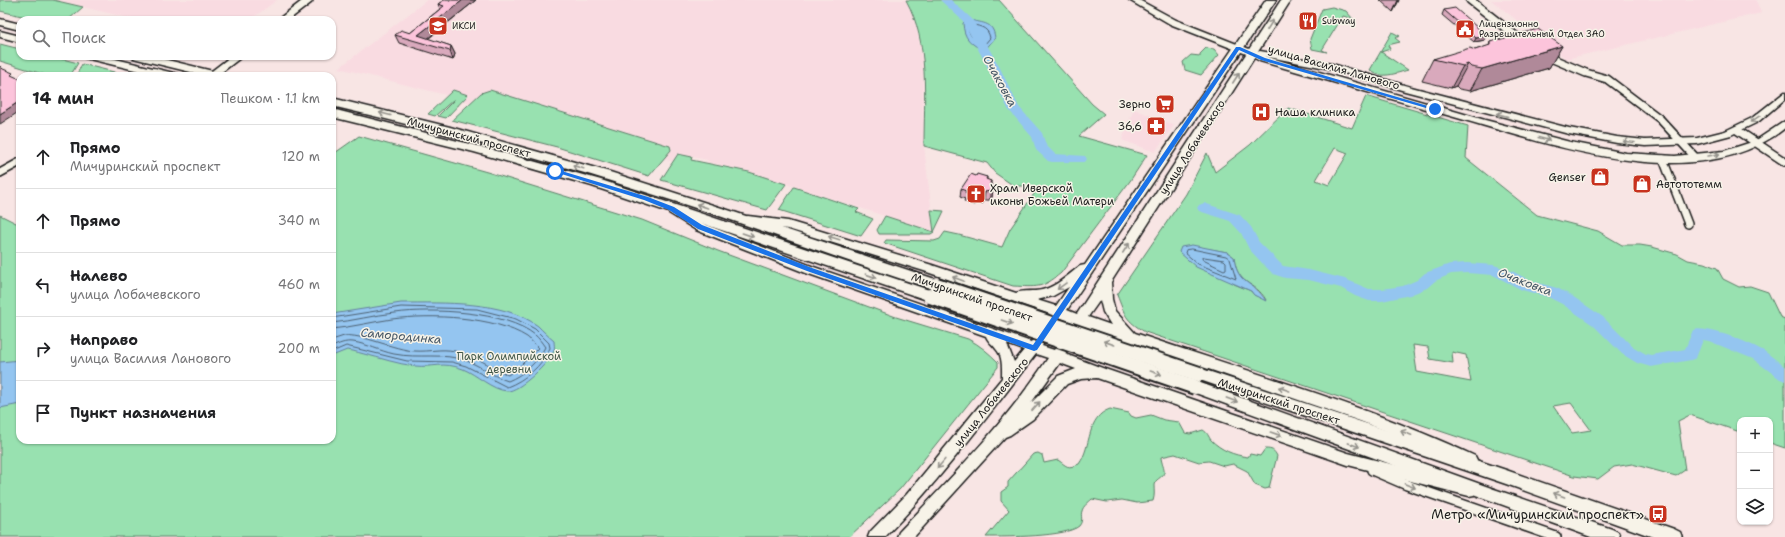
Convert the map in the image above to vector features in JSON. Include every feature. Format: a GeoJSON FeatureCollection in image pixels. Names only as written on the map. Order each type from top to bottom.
{"type":"FeatureCollection","features":[{"type":"Feature","properties":{"kind":"main road","name":"улица Лобачевского"},"geometry":{"type":"LineString","coordinates":[[874,537],[912,500],[1034,348],[1271,0]]}},
{"type":"Feature","properties":{"kind":"main road","name":"улица Лобачевского"},"geometry":{"type":"LineString","coordinates":[[904,537],[994,439],[1057,356],[1286,0]]}},
{"type":"Feature","properties":{"kind":"main road"},"geometry":{"type":"LineString","coordinates":[[0,22],[16,26]]}},
{"type":"Feature","properties":{"kind":"main road"},"geometry":{"type":"LineString","coordinates":[[0,34],[16,38]]}},
{"type":"Feature","properties":{"kind":"main road"},"geometry":{"type":"LineString","coordinates":[[103,60],[144,72]]}},
{"type":"Feature","properties":{"kind":"main road"},"geometry":{"type":"LineString","coordinates":[[153,60],[203,72]]}},
{"type":"Feature","properties":{"kind":"main road","name":"Мичуринский проспект"},"geometry":{"type":"LineString","coordinates":[[336,103],[389,115],[523,151],[645,187],[739,219],[933,290],[1197,380],[1506,477],[1674,537]]}},
{"type":"Feature","properties":{"kind":"main road","name":"Мичуринский проспект"},"geometry":{"type":"LineString","coordinates":[[336,113],[548,169],[646,199],[671,209],[933,290]]}},
{"type":"Feature","properties":{"kind":"main road"},"geometry":{"type":"LineString","coordinates":[[671,209],[700,227],[810,270],[1057,356],[1100,373],[1348,459],[1447,486],[1494,496]]}},
{"type":"Feature","properties":{"kind":"main road"},"geometry":{"type":"LineString","coordinates":[[739,219],[788,225],[856,245],[976,285],[1364,416],[1436,444],[1506,477]]}},
{"type":"Feature","properties":{"kind":"main road"},"geometry":{"type":"LineString","coordinates":[[1008,296],[1038,296],[1047,294],[1066,283],[1093,262]]}},
{"type":"Feature","properties":{"kind":"main road"},"geometry":{"type":"LineString","coordinates":[[1105,280],[1104,303],[1111,316],[1138,340]]}},
{"type":"Feature","properties":{"kind":"main road"},"geometry":{"type":"LineString","coordinates":[[956,322],[977,321],[989,312],[990,307],[988,298],[976,285]]}},
{"type":"Feature","properties":{"kind":"main road"},"geometry":{"type":"LineString","coordinates":[[975,328],[998,341],[1006,351],[1009,364],[1009,380]]}},
{"type":"Feature","properties":{"kind":"main road"},"geometry":{"type":"LineString","coordinates":[[1146,388],[1131,370],[1131,360],[1138,353],[1163,348]]}},
{"type":"Feature","properties":{"kind":"main road"},"geometry":{"type":"LineString","coordinates":[[994,439],[1028,415],[1057,382],[1076,373],[1100,373]]}},
{"type":"Feature","properties":{"kind":"main road","name":"Мичуринский проспект"},"geometry":{"type":"LineString","coordinates":[[1197,380],[1494,496],[1612,537]]}},
{"type":"Feature","properties":{"kind":"street"},"geometry":{"type":"LineString","coordinates":[[288,16],[309,0]]}},
{"type":"Feature","properties":{"kind":"street"},"geometry":{"type":"LineString","coordinates":[[1133,0],[1173,22],[1252,53]]}},
{"type":"Feature","properties":{"kind":"street"},"geometry":{"type":"LineString","coordinates":[[1470,0],[1533,49],[1586,73],[1606,79],[1660,119],[1696,158]]}},
{"type":"Feature","properties":{"kind":"street","name":"улица Василия Ланового"},"geometry":{"type":"LineString","coordinates":[[1252,53],[1267,53],[1332,67],[1414,91],[1569,131],[1617,140],[1645,143],[1681,142],[1708,139],[1737,130],[1755,120],[1785,95]]}},
{"type":"Feature","properties":{"kind":"street","name":"улица Василия Ланового"},"geometry":{"type":"LineString","coordinates":[[1252,53],[1263,59],[1483,123],[1623,156],[1663,159],[1696,158],[1743,149],[1757,143],[1785,124]]}},
{"type":"Feature","properties":{"kind":"street"},"geometry":{"type":"LineString","coordinates":[[218,72],[232,60]]}},
{"type":"Feature","properties":{"kind":"street"},"geometry":{"type":"LineString","coordinates":[[1737,130],[1785,162]]}},
{"type":"Feature","properties":{"kind":"street"},"geometry":{"type":"LineString","coordinates":[[1663,159],[1688,224]]}},
{"type":"Feature","properties":{"kind":"street"},"geometry":{"type":"LineString","coordinates":[[0,173],[16,164]]}},
{"type":"Feature","properties":{"kind":"street"},"geometry":{"type":"LineString","coordinates":[[1348,459],[1413,487],[1556,537]]}},
{"type":"Feature","properties":{"kind":"shaded area"},"geometry":{"type":"Polygon","coordinates":[[[53,0],[277,0],[255,16],[121,16],[53,0]]]}},
{"type":"Feature","properties":{"kind":"shaded area"},"geometry":{"type":"Polygon","coordinates":[[[427,0],[906,0],[915,15],[923,63],[924,146],[934,232],[749,172],[707,162],[708,160],[678,154],[674,162],[536,124],[442,94],[339,68],[427,0]]]}},
{"type":"Feature","properties":{"kind":"shaded area"},"geometry":{"type":"Polygon","coordinates":[[[1491,0],[1756,0],[1761,13],[1566,59],[1491,0]]]}},
{"type":"Feature","properties":{"kind":"shaded area"},"geometry":{"type":"Polygon","coordinates":[[[1134,109],[1174,125],[1155,152],[1122,140],[1134,109]]]}},
{"type":"Feature","properties":{"kind":"green space"},"geometry":{"type":"Polygon","coordinates":[[[0,0],[53,0],[83,7],[73,16],[22,16],[0,11],[0,0]]]}},
{"type":"Feature","properties":{"kind":"green space"},"geometry":{"type":"Polygon","coordinates":[[[906,0],[999,0],[1092,104],[1104,114],[1079,136],[1147,155],[1130,181],[1061,273],[1049,282],[1034,287],[1013,286],[884,243],[886,240],[934,241],[940,239],[945,232],[1002,247],[1010,229],[1036,191],[1024,186],[1014,186],[995,173],[987,163],[924,146],[925,90],[922,53],[914,17],[906,0]]]}},
{"type":"Feature","properties":{"kind":"green space"},"geometry":{"type":"Polygon","coordinates":[[[1332,7],[1346,11],[1353,19],[1343,16],[1322,50],[1327,52],[1312,49],[1310,39],[1322,9],[1332,7]]]}},
{"type":"Feature","properties":{"kind":"green space"},"geometry":{"type":"Polygon","coordinates":[[[1392,32],[1400,36],[1395,38],[1400,42],[1388,45],[1390,49],[1381,52],[1408,70],[1389,75],[1379,75],[1370,70],[1392,32]]]}},
{"type":"Feature","properties":{"kind":"green space"},"geometry":{"type":"Polygon","coordinates":[[[0,44],[16,48],[16,60],[66,60],[78,63],[72,72],[36,72],[0,61],[0,44]]]}},
{"type":"Feature","properties":{"kind":"green space"},"geometry":{"type":"Polygon","coordinates":[[[1206,48],[1214,49],[1219,55],[1201,75],[1185,70],[1183,62],[1191,55],[1200,56],[1206,48]]]}},
{"type":"Feature","properties":{"kind":"green space"},"geometry":{"type":"Polygon","coordinates":[[[82,64],[114,72],[78,72],[82,64]]]}},
{"type":"Feature","properties":{"kind":"green space"},"geometry":{"type":"Polygon","coordinates":[[[453,90],[468,95],[446,118],[438,116],[454,100],[435,116],[428,114],[453,90]]]}},
{"type":"Feature","properties":{"kind":"green space"},"geometry":{"type":"Polygon","coordinates":[[[490,90],[670,146],[671,150],[649,176],[557,147],[452,120],[481,93],[490,90]]]}},
{"type":"Feature","properties":{"kind":"green space"},"geometry":{"type":"Polygon","coordinates":[[[1366,96],[1468,126],[1466,158],[1537,215],[1598,231],[1622,245],[1652,247],[1677,254],[1688,260],[1704,263],[1717,268],[1723,279],[1739,287],[1750,286],[1768,292],[1780,317],[1785,319],[1785,448],[1773,444],[1773,417],[1737,417],[1737,431],[1690,415],[1678,421],[1685,470],[1676,476],[1632,464],[1614,467],[1598,479],[1574,476],[1145,332],[1133,324],[1126,316],[1117,295],[1186,194],[1207,153],[1215,172],[1250,145],[1288,108],[1352,128],[1366,96]],[[1335,148],[1316,180],[1329,185],[1348,153],[1335,148]],[[1210,249],[1234,284],[1251,291],[1254,295],[1266,300],[1257,289],[1243,279],[1239,274],[1234,257],[1227,252],[1210,249]],[[1413,345],[1417,372],[1471,382],[1466,355],[1452,352],[1453,363],[1430,359],[1428,347],[1413,345]],[[1571,403],[1553,406],[1572,433],[1591,430],[1571,403]]]}},
{"type":"Feature","properties":{"kind":"green space","name":"Парк Олимпийской деревни"},"geometry":{"type":"Polygon","coordinates":[[[359,136],[487,172],[642,220],[718,251],[896,317],[968,339],[991,355],[998,362],[998,367],[900,489],[849,537],[0,537],[0,215],[16,223],[16,444],[336,444],[336,152],[359,136]]]}},
{"type":"Feature","properties":{"kind":"green space"},"geometry":{"type":"Polygon","coordinates":[[[678,154],[692,157],[691,160],[749,172],[786,184],[767,210],[661,180],[678,154]]]}},
{"type":"Feature","properties":{"kind":"green space"},"geometry":{"type":"Polygon","coordinates":[[[794,187],[859,209],[856,212],[873,219],[861,236],[779,210],[794,187]]]}},
{"type":"Feature","properties":{"kind":"green space"},"geometry":{"type":"Polygon","coordinates":[[[931,210],[944,211],[934,232],[931,210]]]}},
{"type":"Feature","properties":{"kind":"green space"},"geometry":{"type":"Polygon","coordinates":[[[885,216],[934,232],[931,234],[879,234],[877,230],[885,216]]]}},
{"type":"Feature","properties":{"kind":"green space"},"geometry":{"type":"Polygon","coordinates":[[[1110,409],[1129,413],[1131,416],[1136,418],[1151,415],[1164,420],[1179,422],[1185,433],[1190,434],[1203,430],[1219,447],[1237,455],[1248,457],[1250,454],[1260,456],[1265,449],[1272,450],[1277,456],[1269,488],[1265,489],[1255,485],[1247,471],[1233,464],[1224,466],[1209,461],[1199,462],[1175,454],[1161,457],[1164,473],[1154,485],[1153,501],[1137,503],[1122,500],[1107,502],[1092,499],[1083,509],[1082,520],[1079,526],[1072,530],[1036,536],[986,537],[1009,510],[1001,501],[1001,492],[1008,487],[1008,482],[1033,454],[1038,453],[1042,455],[1044,463],[1058,460],[1066,466],[1079,464],[1086,449],[1093,425],[1102,413],[1110,409]]]}},
{"type":"Feature","properties":{"kind":"water"},"geometry":{"type":"Polygon","coordinates":[[[967,19],[989,25],[992,28],[995,38],[984,51],[971,43],[966,37],[963,23],[967,19]]]}},
{"type":"Feature","properties":{"kind":"water"},"geometry":{"type":"Polygon","coordinates":[[[1192,245],[1227,252],[1234,257],[1238,273],[1246,282],[1261,294],[1266,301],[1254,295],[1251,291],[1196,267],[1179,252],[1181,247],[1192,245]]]}},
{"type":"Feature","properties":{"kind":"water","name":"Самородинка"},"geometry":{"type":"Polygon","coordinates":[[[401,303],[454,303],[490,307],[508,311],[538,326],[554,341],[554,350],[552,355],[541,368],[519,387],[507,391],[501,390],[468,371],[450,365],[408,365],[347,350],[336,354],[336,313],[401,303]]]}},
{"type":"Feature","properties":{"kind":"water"},"geometry":{"type":"Polygon","coordinates":[[[16,360],[16,405],[0,408],[0,362],[16,360]]]}},
{"type":"Feature","properties":{"kind":"building"},"geometry":{"type":"Polygon","coordinates":[[[444,0],[463,0],[418,35],[451,46],[450,51],[395,35],[401,30],[410,33],[444,6],[438,4],[444,0]]]}},
{"type":"Feature","properties":{"kind":"building"},"geometry":{"type":"Polygon","coordinates":[[[1455,8],[1487,36],[1476,38],[1444,10],[1455,8]]]}},
{"type":"Feature","properties":{"kind":"building"},"geometry":{"type":"Polygon","coordinates":[[[1538,29],[1562,46],[1482,69],[1471,67],[1468,64],[1463,66],[1433,59],[1470,48],[1475,50],[1490,45],[1490,42],[1538,29]]]}},
{"type":"Feature","properties":{"kind":"building"},"geometry":{"type":"Polygon","coordinates":[[[0,66],[3,69],[13,73],[11,75],[16,77],[16,104],[0,114],[0,66]]]}},
{"type":"Feature","properties":{"kind":"building"},"geometry":{"type":"Polygon","coordinates":[[[971,174],[987,177],[986,179],[991,181],[990,183],[993,189],[985,192],[982,196],[977,194],[975,196],[965,193],[966,191],[961,189],[971,174]]]}},
{"type":"Feature","properties":{"kind":"waterway","name":"Очаковка"},"geometry":{"type":"LineString","coordinates":[[945,0],[967,19],[993,66],[1014,109],[1038,136],[1040,147],[1052,158],[1081,159]]}},
{"type":"Feature","properties":{"kind":"waterway","name":"Очаковка"},"geometry":{"type":"LineString","coordinates":[[1204,208],[1235,218],[1246,230],[1254,245],[1278,270],[1285,273],[1309,275],[1345,284],[1369,295],[1382,295],[1405,291],[1422,284],[1430,277],[1450,269],[1467,268],[1494,270],[1527,286],[1552,292],[1567,300],[1598,321],[1627,350],[1642,359],[1651,361],[1691,354],[1698,334],[1710,335],[1758,355],[1785,375]]}},
{"type":"Feature","properties":{"kind":"place","name":"Subway"},"geometry":{"type":"Point","coordinates":[1308,21]}},
{"type":"Feature","properties":{"kind":"place","name":"ИКСИ"},"geometry":{"type":"Point","coordinates":[438,26]}},
{"type":"Feature","properties":{"kind":"place","name":"Лицензионно Разрешительный Отдел ЗАО"},"geometry":{"type":"Point","coordinates":[1465,29]}},
{"type":"Feature","properties":{"kind":"place","name":"Зерно"},"geometry":{"type":"Point","coordinates":[1165,104]}},
{"type":"Feature","properties":{"kind":"place","name":"Наша клиника"},"geometry":{"type":"Point","coordinates":[1261,112]}},
{"type":"Feature","properties":{"kind":"place","name":"36,6"},"geometry":{"type":"Point","coordinates":[1156,126]}},
{"type":"Feature","properties":{"kind":"place","name":"Genser"},"geometry":{"type":"Point","coordinates":[1600,177]}},
{"type":"Feature","properties":{"kind":"place","name":"Автототемм"},"geometry":{"type":"Point","coordinates":[1642,184]}},
{"type":"Feature","properties":{"kind":"place","name":"Храм Иверской иконы Божьей Матери"},"geometry":{"type":"Point","coordinates":[976,194]}},
{"type":"Feature","properties":{"kind":"place","name":"Метро «Мичуринский проспект»"},"geometry":{"type":"Point","coordinates":[1658,514]}},
{"type":"Feature","properties":{"kind":"route"},"geometry":{"type":"LineString","coordinates":[[555,171],[646,199],[671,209],[700,227],[810,270],[1034,348],[1238,48],[1263,59],[1435,109]]}}]}
